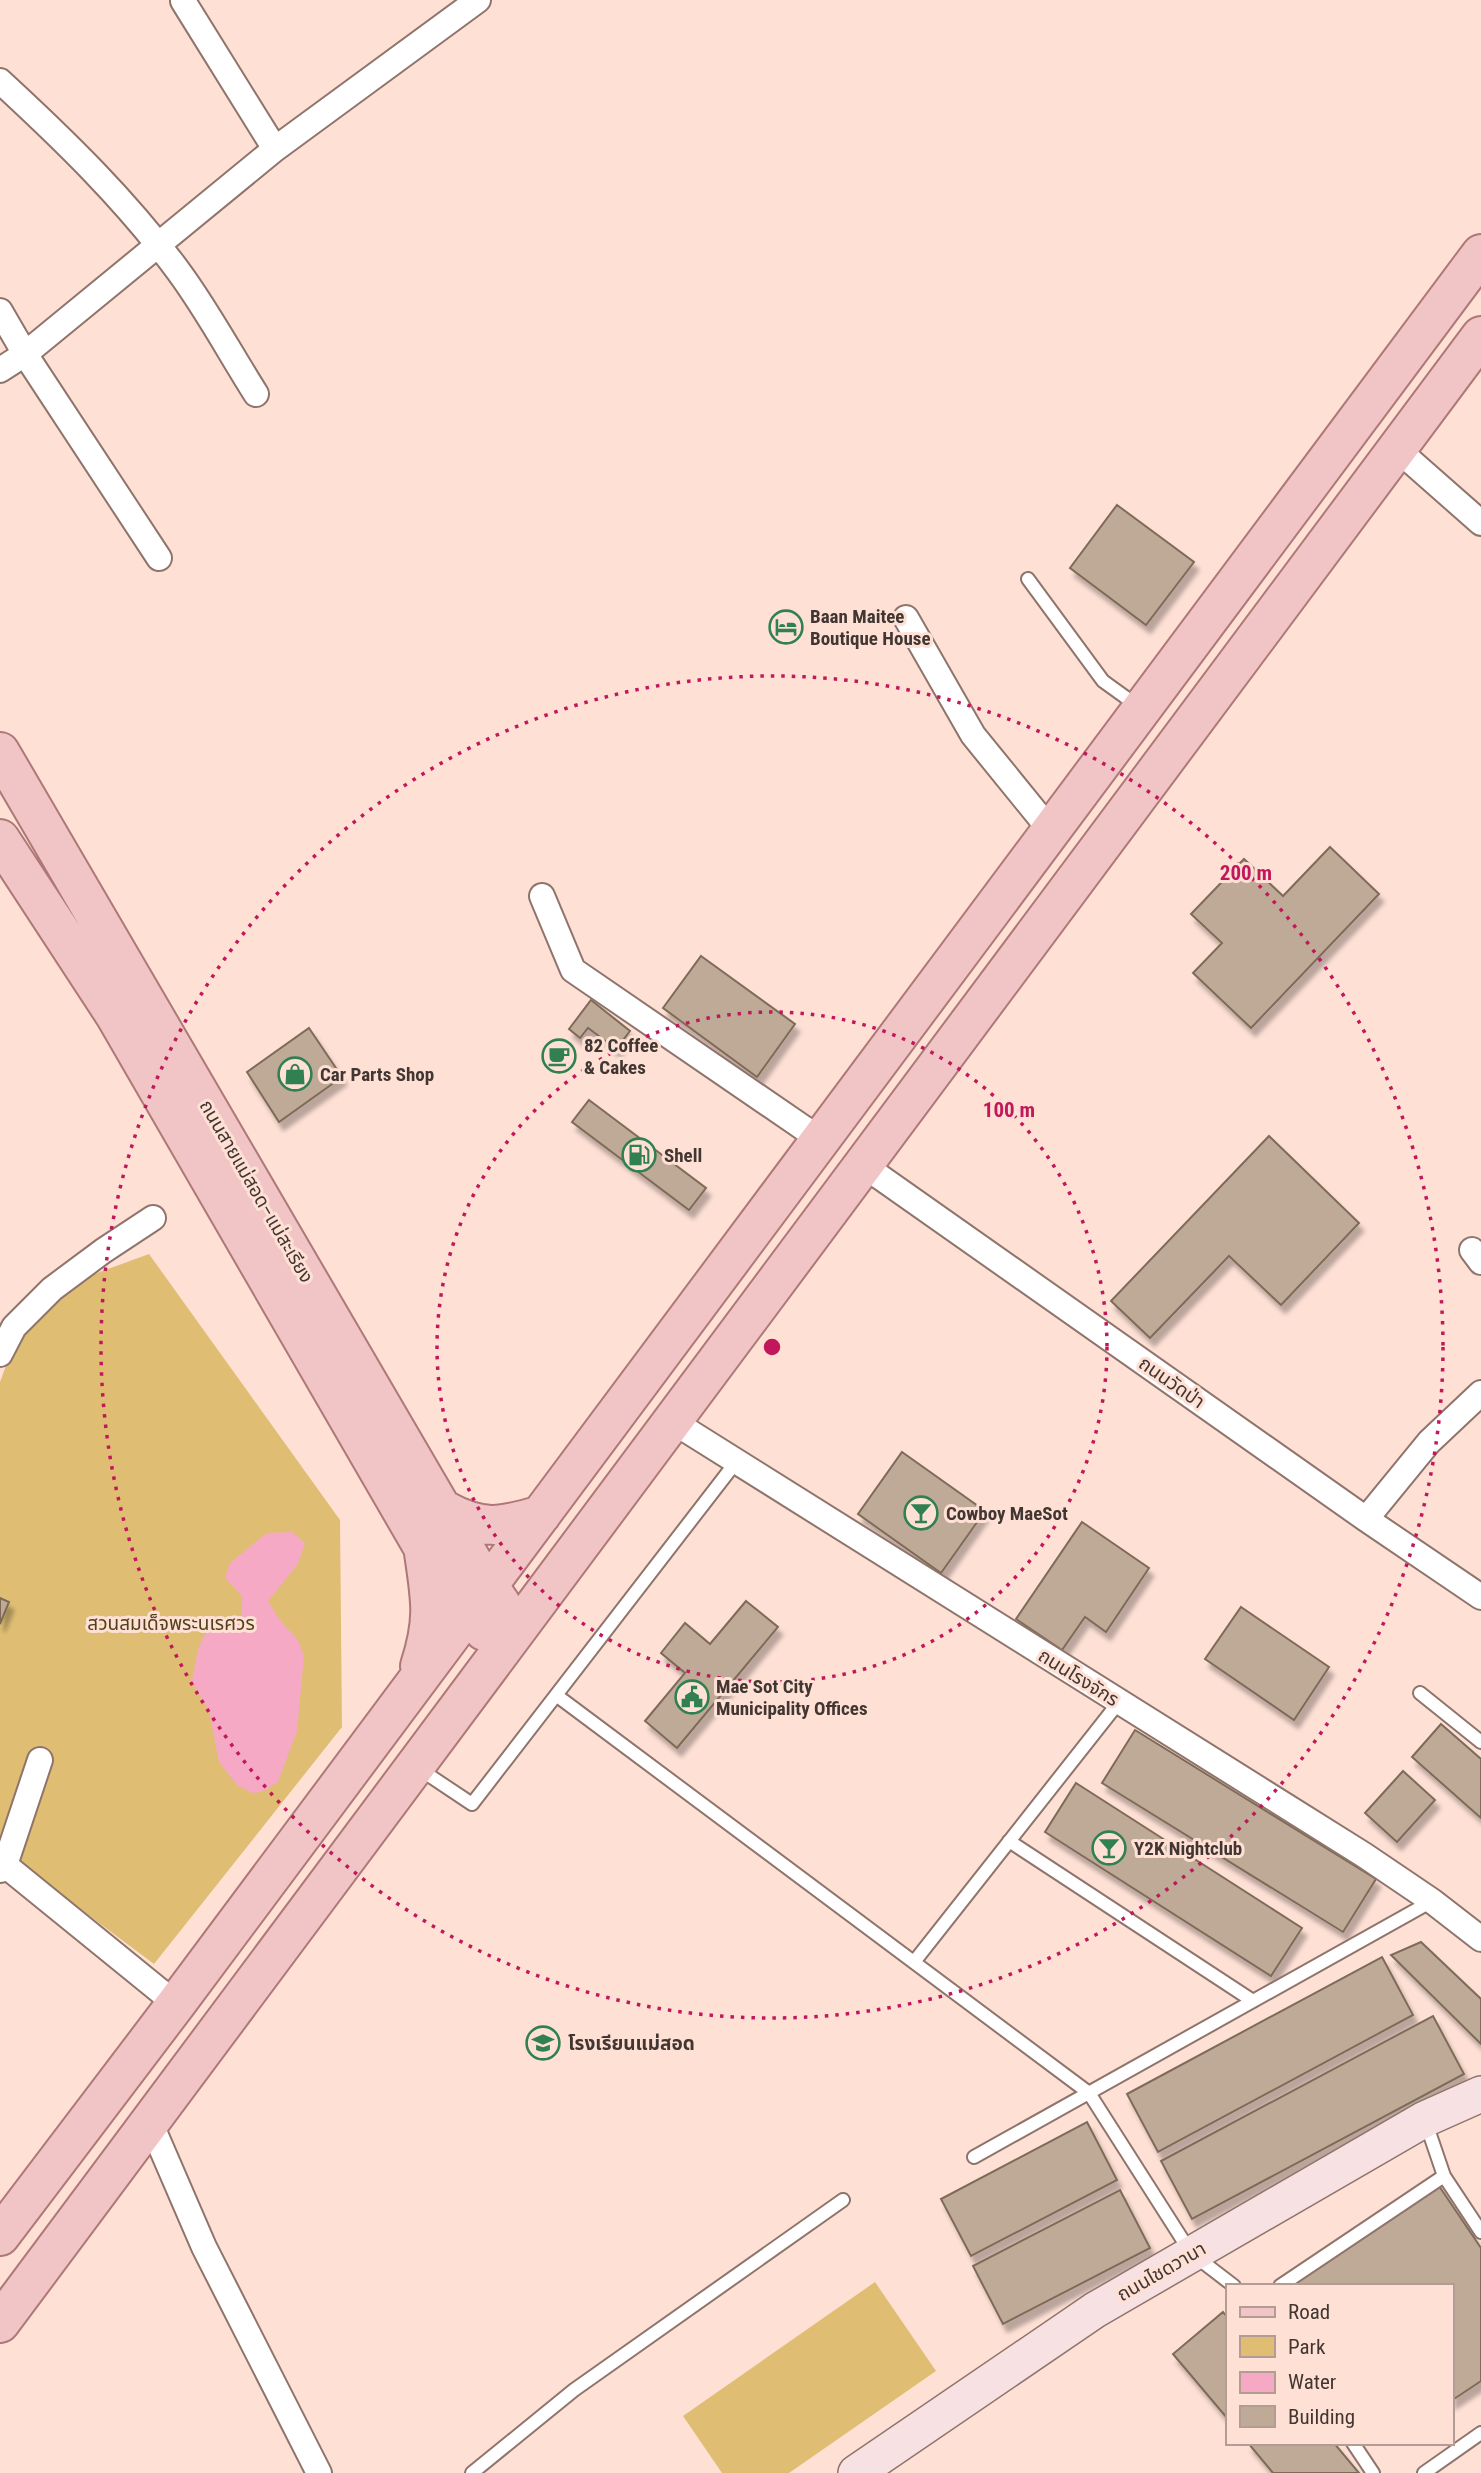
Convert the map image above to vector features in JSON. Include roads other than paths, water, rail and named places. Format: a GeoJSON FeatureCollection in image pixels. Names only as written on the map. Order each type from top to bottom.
{"type":"FeatureCollection","features":[{"type":"Feature","properties":{"kind":"main road"},"geometry":{"type":"LineString","coordinates":[[0,2236],[176,2004],[1481,254]]}},
{"type":"Feature","properties":{"kind":"main road"},"geometry":{"type":"LineString","coordinates":[[0,2323],[1481,336]]}},
{"type":"Feature","properties":{"kind":"main road","name":"ถนนสายแม่สอด–แม่สะเรียง"},"geometry":{"type":"LineString","coordinates":[[0,752],[130,1006],[424,1549],[479,1598],[509,1640]]}},
{"type":"Feature","properties":{"kind":"main road"},"geometry":{"type":"LineString","coordinates":[[1089,779],[1129,808]]}},
{"type":"Feature","properties":{"kind":"main road","name":"ถนนสายแม่สอด–แม่สะเรียง"},"geometry":{"type":"LineString","coordinates":[[0,839],[130,1006],[444,1510],[479,1598]]}},
{"type":"Feature","properties":{"kind":"main road"},"geometry":{"type":"LineString","coordinates":[[444,1510],[465,1522],[488,1526],[512,1524],[541,1515]]}},
{"type":"Feature","properties":{"kind":"main road"},"geometry":{"type":"LineString","coordinates":[[412,1688],[429,1637],[432,1612],[424,1549]]}},
{"type":"Feature","properties":{"kind":"street"},"geometry":{"type":"LineString","coordinates":[[183,1],[275,149]]}},
{"type":"Feature","properties":{"kind":"street"},"geometry":{"type":"LineString","coordinates":[[0,370],[25,354],[275,149],[471,2]]}},
{"type":"Feature","properties":{"kind":"street"},"geometry":{"type":"LineString","coordinates":[[0,81],[72,147],[157,244],[180,273],[256,394]]}},
{"type":"Feature","properties":{"kind":"street"},"geometry":{"type":"LineString","coordinates":[[0,311],[25,354],[159,558]]}},
{"type":"Feature","properties":{"kind":"street"},"geometry":{"type":"LineString","coordinates":[[1397,449],[1481,523]]}},
{"type":"Feature","properties":{"kind":"street"},"geometry":{"type":"LineString","coordinates":[[906,618],[972,735],[1051,831]]}},
{"type":"Feature","properties":{"kind":"street"},"geometry":{"type":"LineString","coordinates":[[542,895],[573,970],[821,1140]]}},
{"type":"Feature","properties":{"kind":"street","name":"ถนนวัดป่า"},"geometry":{"type":"LineString","coordinates":[[863,1165],[1481,1597]]}},
{"type":"Feature","properties":{"kind":"street"},"geometry":{"type":"LineString","coordinates":[[0,1354],[14,1328],[52,1289],[153,1217]]}},
{"type":"Feature","properties":{"kind":"street"},"geometry":{"type":"LineString","coordinates":[[1366,1519],[1429,1442],[1481,1393]]}},
{"type":"Feature","properties":{"kind":"street","name":"ถนนโรงจักร"},"geometry":{"type":"LineString","coordinates":[[672,1421],[1364,1855],[1432,1901],[1481,1939]]}},
{"type":"Feature","properties":{"kind":"street"},"geometry":{"type":"LineString","coordinates":[[40,1760],[2,1866],[176,2004]]}},
{"type":"Feature","properties":{"kind":"street","name":"ถนนไชดวานา"},"geometry":{"type":"LineString","coordinates":[[856,2473],[1095,2310],[1425,2119],[1481,2094]]}},
{"type":"Feature","properties":{"kind":"street"},"geometry":{"type":"LineString","coordinates":[[150,2122],[204,2247],[319,2473]]}},
{"type":"Feature","properties":{"kind":"lane"},"geometry":{"type":"LineString","coordinates":[[1028,579],[1103,681],[1142,709]]}},
{"type":"Feature","properties":{"kind":"lane"},"geometry":{"type":"LineString","coordinates":[[415,1766],[472,1804],[736,1462]]}},
{"type":"Feature","properties":{"kind":"lane"},"geometry":{"type":"LineString","coordinates":[[1420,1693],[1481,1742]]}},
{"type":"Feature","properties":{"kind":"lane"},"geometry":{"type":"LineString","coordinates":[[556,1695],[1088,2093],[1191,2253],[1231,2284]]}},
{"type":"Feature","properties":{"kind":"lane"},"geometry":{"type":"LineString","coordinates":[[914,1962],[1119,1702]]}},
{"type":"Feature","properties":{"kind":"lane"},"geometry":{"type":"LineString","coordinates":[[1009,1841],[1253,2001]]}},
{"type":"Feature","properties":{"kind":"lane"},"geometry":{"type":"LineString","coordinates":[[974,2157],[1432,1901]]}},
{"type":"Feature","properties":{"kind":"lane"},"geometry":{"type":"LineString","coordinates":[[1425,2119],[1444,2176],[1481,2232]]}},
{"type":"Feature","properties":{"kind":"lane"},"geometry":{"type":"LineString","coordinates":[[1283,2284],[1444,2176]]}},
{"type":"Feature","properties":{"kind":"lane"},"geometry":{"type":"LineString","coordinates":[[472,2473],[574,2390],[843,2200]]}},
{"type":"Feature","properties":{"kind":"lane"},"geometry":{"type":"LineString","coordinates":[[1424,2473],[1481,2433]]}},
{"type":"Feature","properties":{"kind":"lane"},"geometry":{"type":"LineString","coordinates":[[1354,2445],[1373,2473]]}},
{"type":"Feature","properties":{"kind":"water"},"geometry":{"type":"Polygon","coordinates":[[[292,1532],[305,1543],[298,1564],[268,1601],[279,1619],[298,1640],[304,1656],[297,1731],[278,1782],[262,1792],[252,1793],[237,1785],[219,1762],[209,1711],[192,1682],[203,1638],[216,1624],[242,1615],[242,1596],[225,1578],[230,1563],[267,1533],[292,1532]]]}},
{"type":"Feature","properties":{"kind":"place","name":"Baan Maitee Boutique House"},"geometry":{"type":"Point","coordinates":[786,627]}},
{"type":"Feature","properties":{"kind":"place","name":"82 Coffee & Cakes"},"geometry":{"type":"Point","coordinates":[559,1056]}},
{"type":"Feature","properties":{"kind":"place","name":"Car Parts Shop"},"geometry":{"type":"Point","coordinates":[295,1074]}},
{"type":"Feature","properties":{"kind":"place","name":"Shell"},"geometry":{"type":"Point","coordinates":[639,1155]}},
{"type":"Feature","properties":{"kind":"place","name":"Cowboy MaeSot"},"geometry":{"type":"Point","coordinates":[921,1513]}},
{"type":"Feature","properties":{"kind":"place","name":"Mae Sot City Municipality Offices"},"geometry":{"type":"Point","coordinates":[692,1697]}},
{"type":"Feature","properties":{"kind":"place","name":"Y2K Nightclub"},"geometry":{"type":"Point","coordinates":[1109,1848]}},
{"type":"Feature","properties":{"kind":"place","name":"โรงเรียนแม่สอด"},"geometry":{"type":"Point","coordinates":[543,2043]}},
{"type":"Feature","properties":{"kind":"park label","name":"สวนสมเด็จพระนเรศวร"},"geometry":{"type":"Point","coordinates":[171,1623]}}]}
